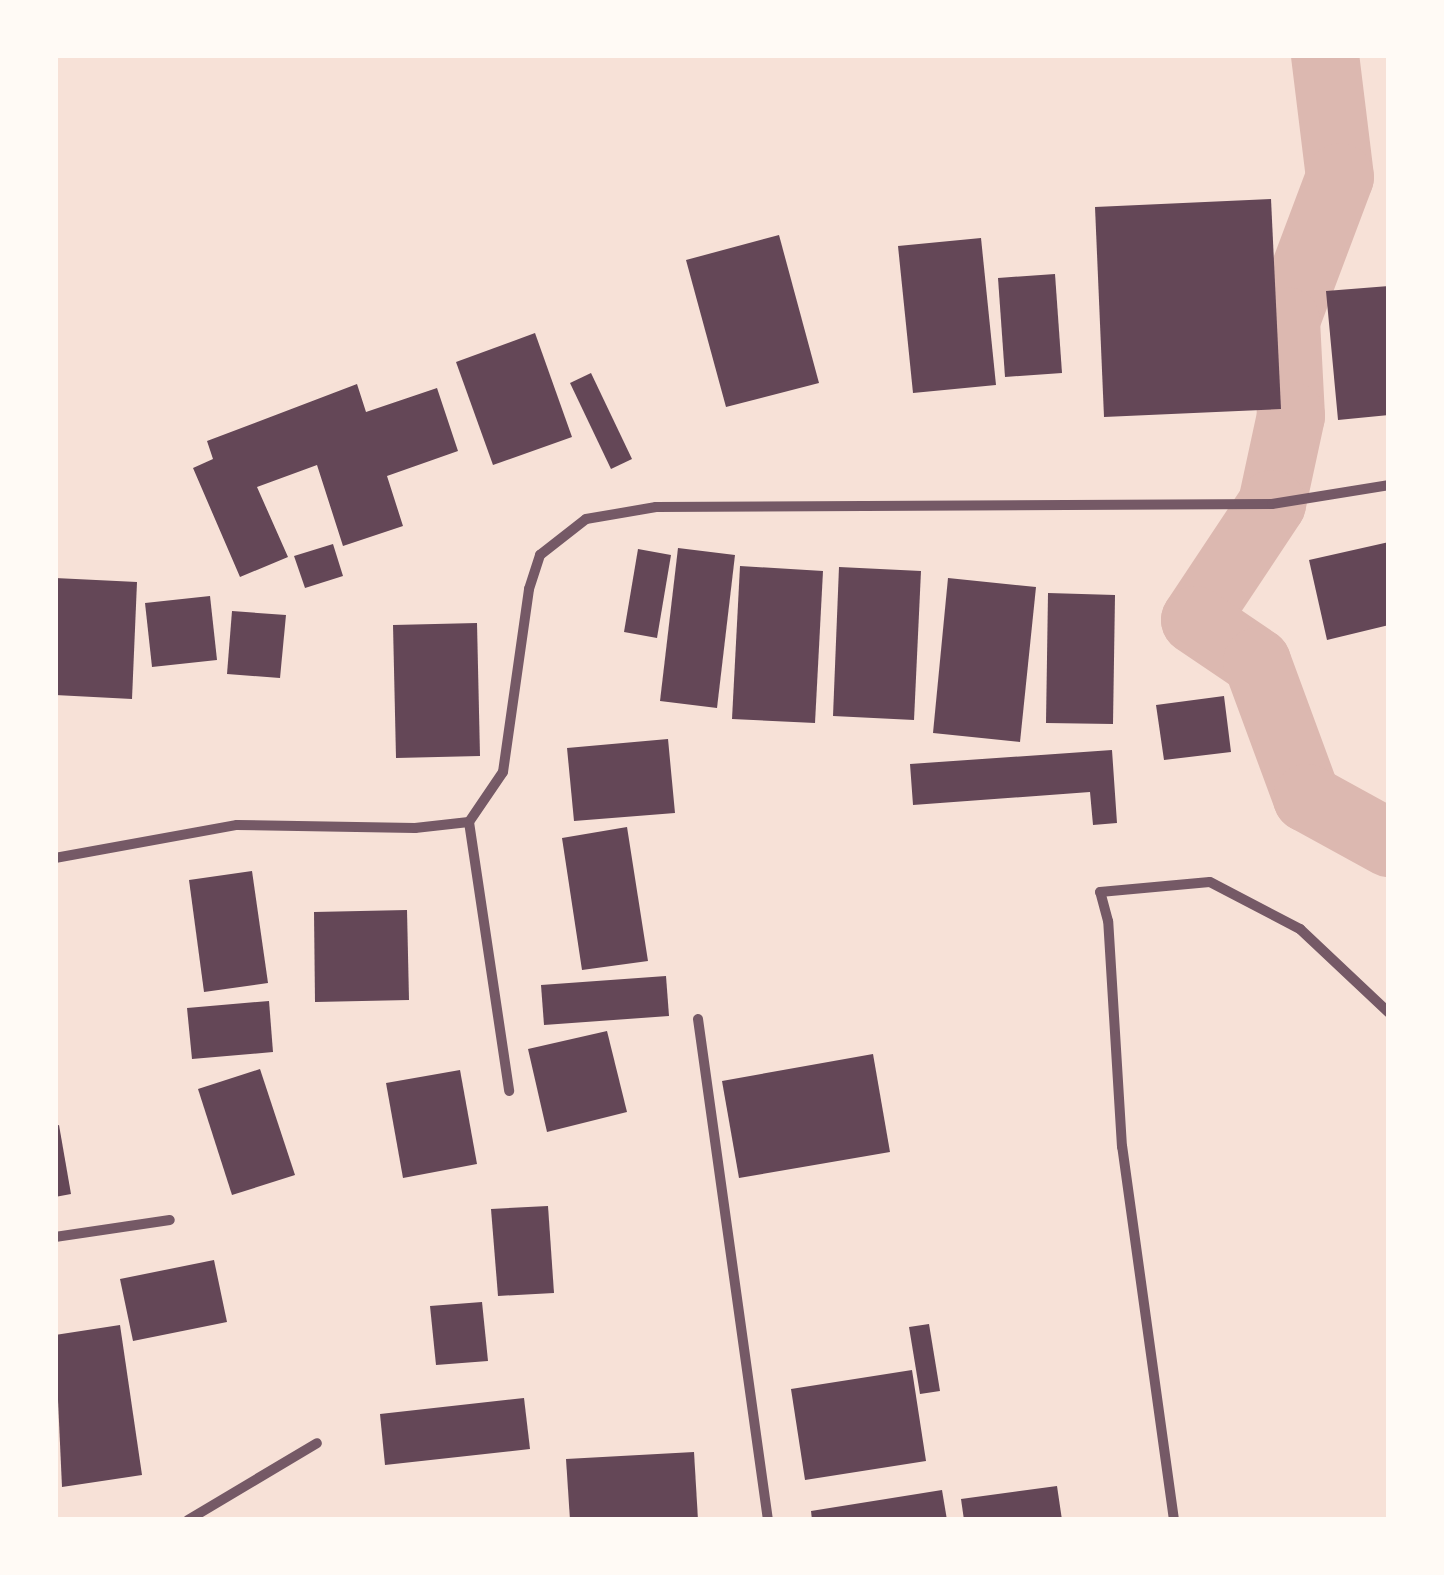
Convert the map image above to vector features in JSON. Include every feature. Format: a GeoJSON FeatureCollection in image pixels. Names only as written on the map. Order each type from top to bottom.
{"type":"FeatureCollection","features":[{"type":"Feature","properties":{"kind":"street"},"geometry":{"type":"LineString","coordinates":[[509,1090],[469,822],[503,772],[529,588],[540,555],[586,519],[656,508],[1272,504],[1389,485]]}},
{"type":"Feature","properties":{"kind":"street"},"geometry":{"type":"LineString","coordinates":[[55,858],[236,825],[415,828],[469,822]]}},
{"type":"Feature","properties":{"kind":"street"},"geometry":{"type":"LineString","coordinates":[[1174,1520],[1122,1147],[1108,921],[1100,892],[1210,882],[1300,928],[1389,1013]]}},
{"type":"Feature","properties":{"kind":"street"},"geometry":{"type":"LineString","coordinates":[[698,1019],[768,1520]]}},
{"type":"Feature","properties":{"kind":"street"},"geometry":{"type":"LineString","coordinates":[[55,1237],[170,1220]]}},
{"type":"Feature","properties":{"kind":"street"},"geometry":{"type":"LineString","coordinates":[[188,1520],[317,1442]]}},
{"type":"Feature","properties":{"kind":"building"},"geometry":{"type":"Polygon","coordinates":[[[1271,199],[1281,409],[1104,417],[1095,207],[1271,199]]]}},
{"type":"Feature","properties":{"kind":"building"},"geometry":{"type":"Polygon","coordinates":[[[779,235],[819,383],[726,407],[686,260],[779,235]]]}},
{"type":"Feature","properties":{"kind":"building"},"geometry":{"type":"Polygon","coordinates":[[[981,238],[996,385],[913,393],[898,246],[981,238]]]}},
{"type":"Feature","properties":{"kind":"building"},"geometry":{"type":"Polygon","coordinates":[[[1055,274],[1062,373],[1005,377],[998,278],[1055,274]]]}},
{"type":"Feature","properties":{"kind":"building"},"geometry":{"type":"Polygon","coordinates":[[[1389,286],[1389,415],[1338,420],[1326,291],[1389,286]]]}},
{"type":"Feature","properties":{"kind":"building"},"geometry":{"type":"Polygon","coordinates":[[[535,333],[572,437],[493,465],[456,362],[535,333]]]}},
{"type":"Feature","properties":{"kind":"building"},"geometry":{"type":"Polygon","coordinates":[[[591,373],[632,459],[611,469],[570,383],[591,373]]]}},
{"type":"Feature","properties":{"kind":"building"},"geometry":{"type":"Polygon","coordinates":[[[357,384],[366,412],[437,388],[458,451],[387,476],[403,526],[343,546],[317,465],[257,487],[288,557],[240,577],[193,468],[213,459],[207,441],[357,384]]]}},
{"type":"Feature","properties":{"kind":"building"},"geometry":{"type":"Polygon","coordinates":[[[1389,542],[1389,625],[1327,640],[1309,560],[1389,542]]]}},
{"type":"Feature","properties":{"kind":"building"},"geometry":{"type":"Polygon","coordinates":[[[333,544],[343,576],[305,588],[294,556],[333,544]]]}},
{"type":"Feature","properties":{"kind":"building"},"geometry":{"type":"Polygon","coordinates":[[[678,548],[735,555],[717,708],[660,701],[678,548]]]}},
{"type":"Feature","properties":{"kind":"building"},"geometry":{"type":"Polygon","coordinates":[[[638,549],[671,555],[657,638],[624,632],[638,549]]]}},
{"type":"Feature","properties":{"kind":"building"},"geometry":{"type":"Polygon","coordinates":[[[740,566],[823,571],[815,723],[732,719],[740,566]]]}},
{"type":"Feature","properties":{"kind":"building"},"geometry":{"type":"Polygon","coordinates":[[[839,567],[921,571],[914,720],[833,716],[839,567]]]}},
{"type":"Feature","properties":{"kind":"building"},"geometry":{"type":"Polygon","coordinates":[[[55,578],[137,582],[132,699],[55,695],[55,578]]]}},
{"type":"Feature","properties":{"kind":"building"},"geometry":{"type":"Polygon","coordinates":[[[948,578],[1036,587],[1020,742],[933,733],[948,578]]]}},
{"type":"Feature","properties":{"kind":"building"},"geometry":{"type":"Polygon","coordinates":[[[1048,593],[1115,595],[1113,724],[1046,723],[1048,593]]]}},
{"type":"Feature","properties":{"kind":"building"},"geometry":{"type":"Polygon","coordinates":[[[210,596],[217,660],[152,667],[145,603],[210,596]]]}},
{"type":"Feature","properties":{"kind":"building"},"geometry":{"type":"Polygon","coordinates":[[[232,611],[286,615],[280,678],[227,674],[232,611]]]}},
{"type":"Feature","properties":{"kind":"building"},"geometry":{"type":"Polygon","coordinates":[[[477,623],[480,756],[396,758],[393,625],[477,623]]]}},
{"type":"Feature","properties":{"kind":"building"},"geometry":{"type":"Polygon","coordinates":[[[1224,696],[1231,752],[1164,760],[1156,705],[1224,696]]]}},
{"type":"Feature","properties":{"kind":"building"},"geometry":{"type":"Polygon","coordinates":[[[668,739],[675,813],[574,821],[567,748],[668,739]]]}},
{"type":"Feature","properties":{"kind":"building"},"geometry":{"type":"Polygon","coordinates":[[[1112,750],[1117,823],[1093,825],[1090,792],[913,805],[910,764],[1112,750]]]}},
{"type":"Feature","properties":{"kind":"building"},"geometry":{"type":"Polygon","coordinates":[[[627,827],[648,961],[582,970],[562,838],[627,827]]]}},
{"type":"Feature","properties":{"kind":"building"},"geometry":{"type":"Polygon","coordinates":[[[252,871],[268,983],[204,992],[189,880],[252,871]]]}},
{"type":"Feature","properties":{"kind":"building"},"geometry":{"type":"Polygon","coordinates":[[[407,910],[409,1000],[315,1002],[314,912],[407,910]]]}},
{"type":"Feature","properties":{"kind":"building"},"geometry":{"type":"Polygon","coordinates":[[[666,976],[669,1016],[544,1025],[541,985],[666,976]]]}},
{"type":"Feature","properties":{"kind":"building"},"geometry":{"type":"Polygon","coordinates":[[[269,1001],[273,1052],[192,1059],[187,1008],[269,1001]]]}},
{"type":"Feature","properties":{"kind":"building"},"geometry":{"type":"Polygon","coordinates":[[[607,1031],[627,1112],[547,1132],[528,1049],[607,1031]]]}},
{"type":"Feature","properties":{"kind":"building"},"geometry":{"type":"Polygon","coordinates":[[[873,1054],[890,1152],[739,1178],[722,1081],[873,1054]]]}},
{"type":"Feature","properties":{"kind":"building"},"geometry":{"type":"Polygon","coordinates":[[[260,1069],[295,1175],[232,1195],[198,1089],[260,1069]]]}},
{"type":"Feature","properties":{"kind":"building"},"geometry":{"type":"Polygon","coordinates":[[[460,1070],[477,1164],[403,1178],[386,1083],[460,1070]]]}},
{"type":"Feature","properties":{"kind":"building"},"geometry":{"type":"Polygon","coordinates":[[[59,1125],[71,1194],[55,1197],[55,1126],[59,1125]]]}},
{"type":"Feature","properties":{"kind":"building"},"geometry":{"type":"Polygon","coordinates":[[[548,1206],[554,1293],[498,1296],[491,1209],[548,1206]]]}},
{"type":"Feature","properties":{"kind":"building"},"geometry":{"type":"Polygon","coordinates":[[[214,1260],[227,1322],[133,1341],[120,1279],[214,1260]]]}},
{"type":"Feature","properties":{"kind":"building"},"geometry":{"type":"Polygon","coordinates":[[[482,1302],[488,1361],[436,1365],[430,1306],[482,1302]]]}},
{"type":"Feature","properties":{"kind":"building"},"geometry":{"type":"Polygon","coordinates":[[[929,1324],[940,1391],[920,1394],[909,1327],[929,1324]]]}},
{"type":"Feature","properties":{"kind":"building"},"geometry":{"type":"Polygon","coordinates":[[[120,1325],[142,1475],[62,1487],[55,1335],[120,1325]]]}},
{"type":"Feature","properties":{"kind":"building"},"geometry":{"type":"Polygon","coordinates":[[[912,1370],[926,1461],[805,1480],[791,1389],[912,1370]]]}},
{"type":"Feature","properties":{"kind":"building"},"geometry":{"type":"Polygon","coordinates":[[[524,1398],[530,1449],[385,1465],[380,1414],[524,1398]]]}},
{"type":"Feature","properties":{"kind":"building"},"geometry":{"type":"Polygon","coordinates":[[[694,1452],[698,1520],[570,1520],[566,1459],[694,1452]]]}},
{"type":"Feature","properties":{"kind":"building"},"geometry":{"type":"Polygon","coordinates":[[[1057,1486],[1062,1520],[964,1520],[961,1499],[1057,1486]]]}},
{"type":"Feature","properties":{"kind":"building"},"geometry":{"type":"Polygon","coordinates":[[[942,1490],[947,1520],[812,1520],[811,1511],[942,1490]]]}},
{"type":"Feature","properties":{"kind":"waterway"},"geometry":{"type":"LineString","coordinates":[[1325,55],[1340,177],[1286,321],[1291,416],[1272,504],[1195,620],[1257,662],[1307,798],[1389,843]]}}]}
